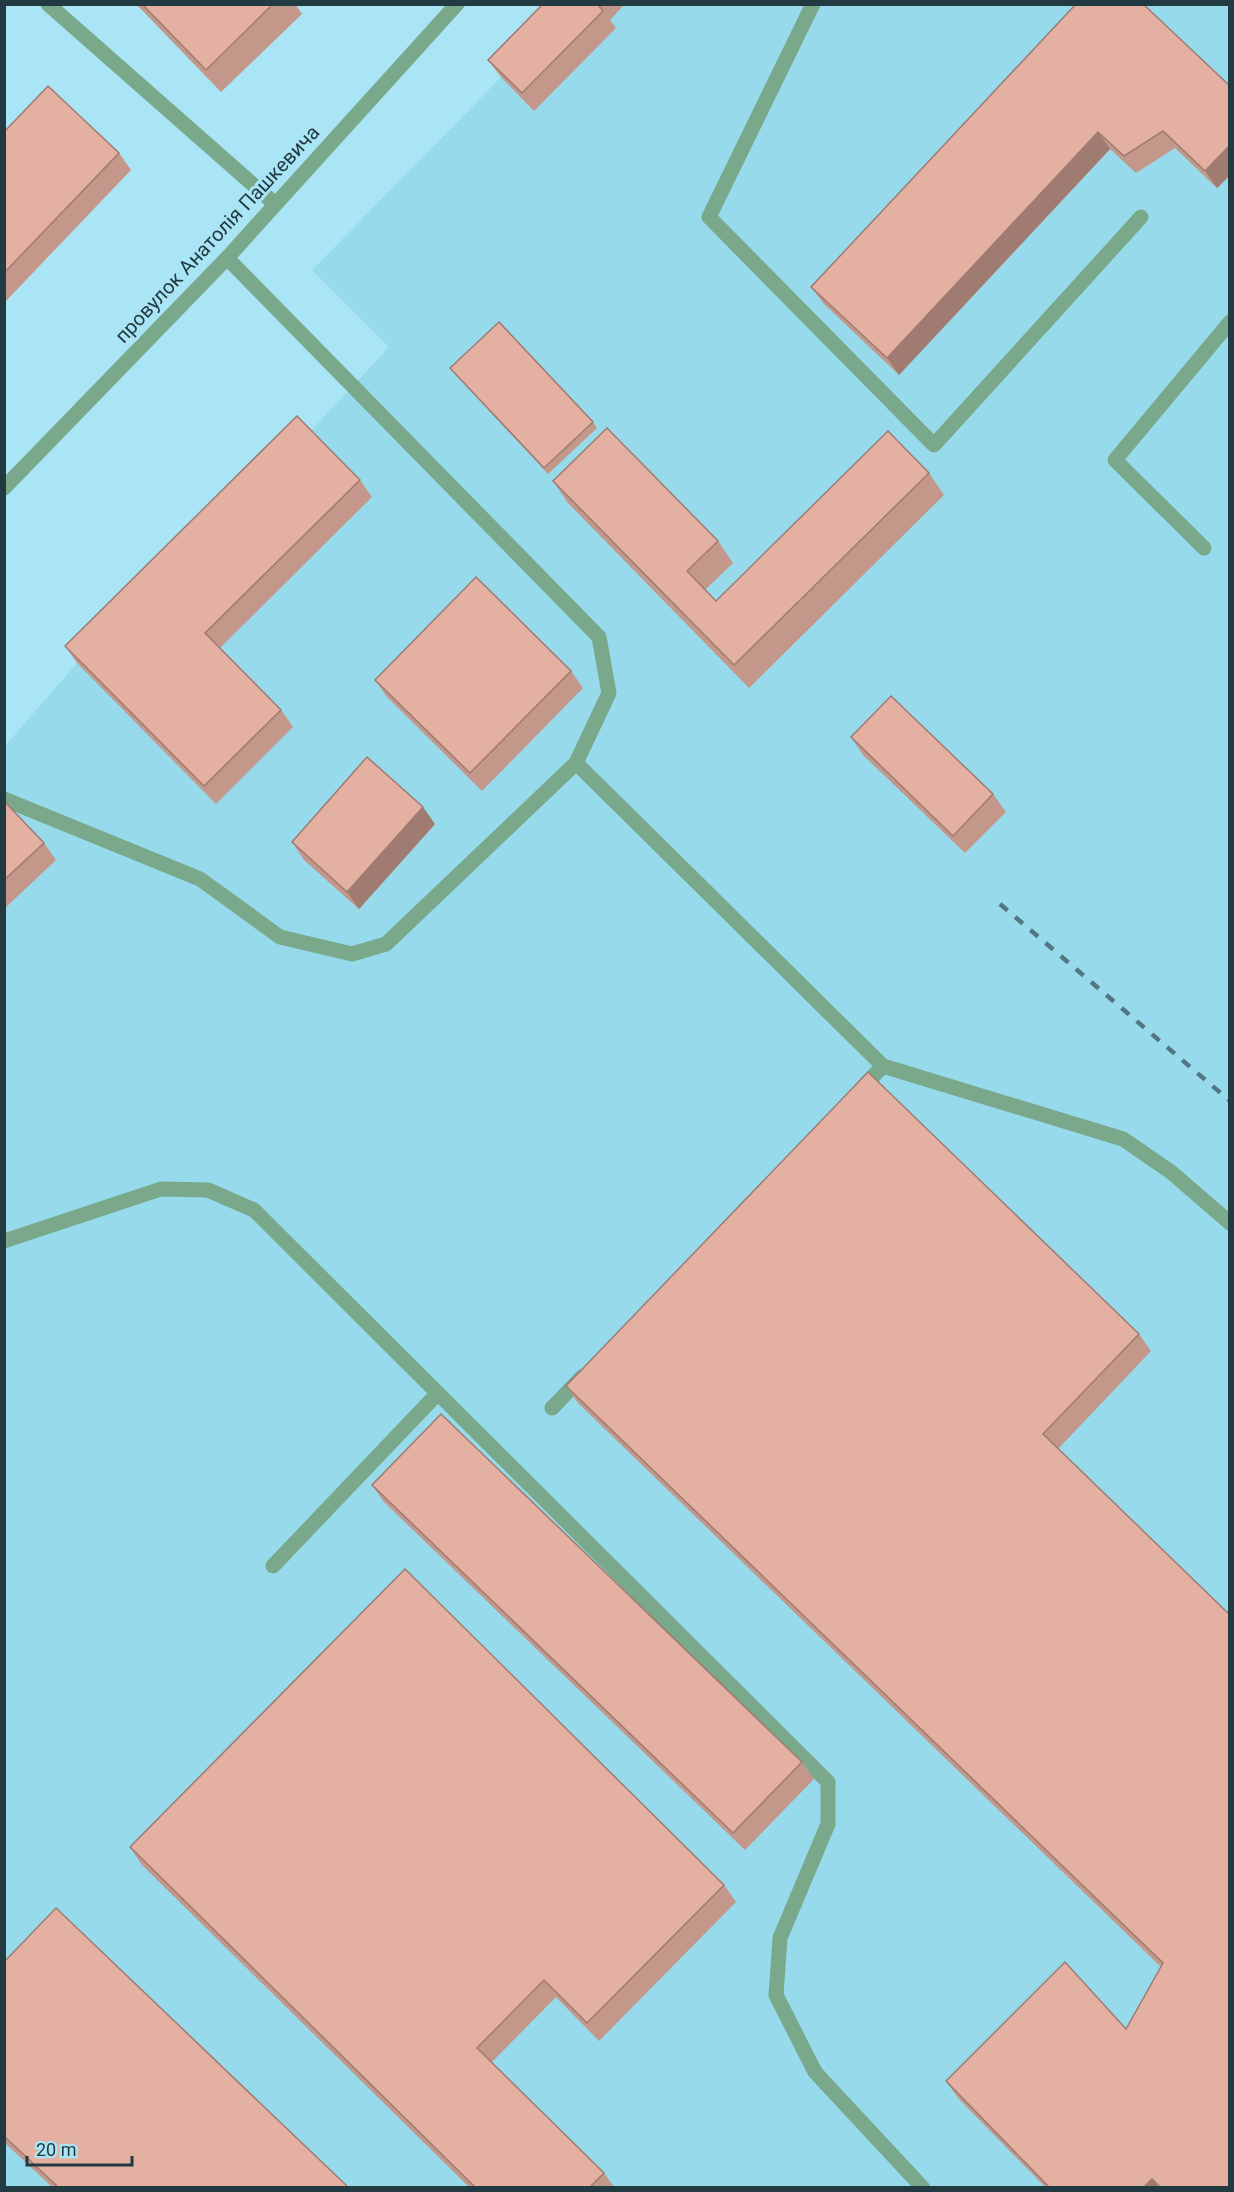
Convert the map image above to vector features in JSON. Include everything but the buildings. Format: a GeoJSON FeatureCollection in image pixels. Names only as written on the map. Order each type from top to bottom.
{"type":"FeatureCollection","features":[{"type":"Feature","properties":{"kind":"street"},"geometry":{"type":"LineString","coordinates":[[48,4],[275,204]]}},
{"type":"Feature","properties":{"kind":"street","name":"провулок Анатолія Пашкевича"},"geometry":{"type":"LineString","coordinates":[[4,488],[227,258],[457,4]]}},
{"type":"Feature","properties":{"kind":"street"},"geometry":{"type":"LineString","coordinates":[[813,4],[709,217],[934,445],[1141,217]]}},
{"type":"Feature","properties":{"kind":"street"},"geometry":{"type":"LineString","coordinates":[[4,799],[200,879],[280,937],[352,954],[386,944],[576,763],[609,693],[599,637],[227,258]]}},
{"type":"Feature","properties":{"kind":"street"},"geometry":{"type":"LineString","coordinates":[[1204,548],[1115,460],[1230,322]]}},
{"type":"Feature","properties":{"kind":"street"},"geometry":{"type":"LineString","coordinates":[[576,763],[883,1066],[1124,1139],[1171,1173],[1230,1223]]}},
{"type":"Feature","properties":{"kind":"street"},"geometry":{"type":"LineString","coordinates":[[850,1100],[883,1066]]}},
{"type":"Feature","properties":{"kind":"street"},"geometry":{"type":"LineString","coordinates":[[4,1241],[161,1189],[208,1190],[254,1210],[828,1782],[828,1824],[780,1938],[776,1995],[815,2072],[923,2187]]}},
{"type":"Feature","properties":{"kind":"street"},"geometry":{"type":"LineString","coordinates":[[552,1408],[594,1365]]}},
{"type":"Feature","properties":{"kind":"street"},"geometry":{"type":"LineString","coordinates":[[273,1566],[438,1393]]}},
{"type":"Feature","properties":{"kind":"shaded area"},"geometry":{"type":"Polygon","coordinates":[[[572,5],[1229,5],[1229,2187],[5,2188],[5,746],[77,663],[309,433],[389,347],[312,270],[572,5]]]}},
{"type":"Feature","properties":{"kind":"railway"},"geometry":{"type":"LineString","coordinates":[[1000,904],[1230,1101]]}}]}
